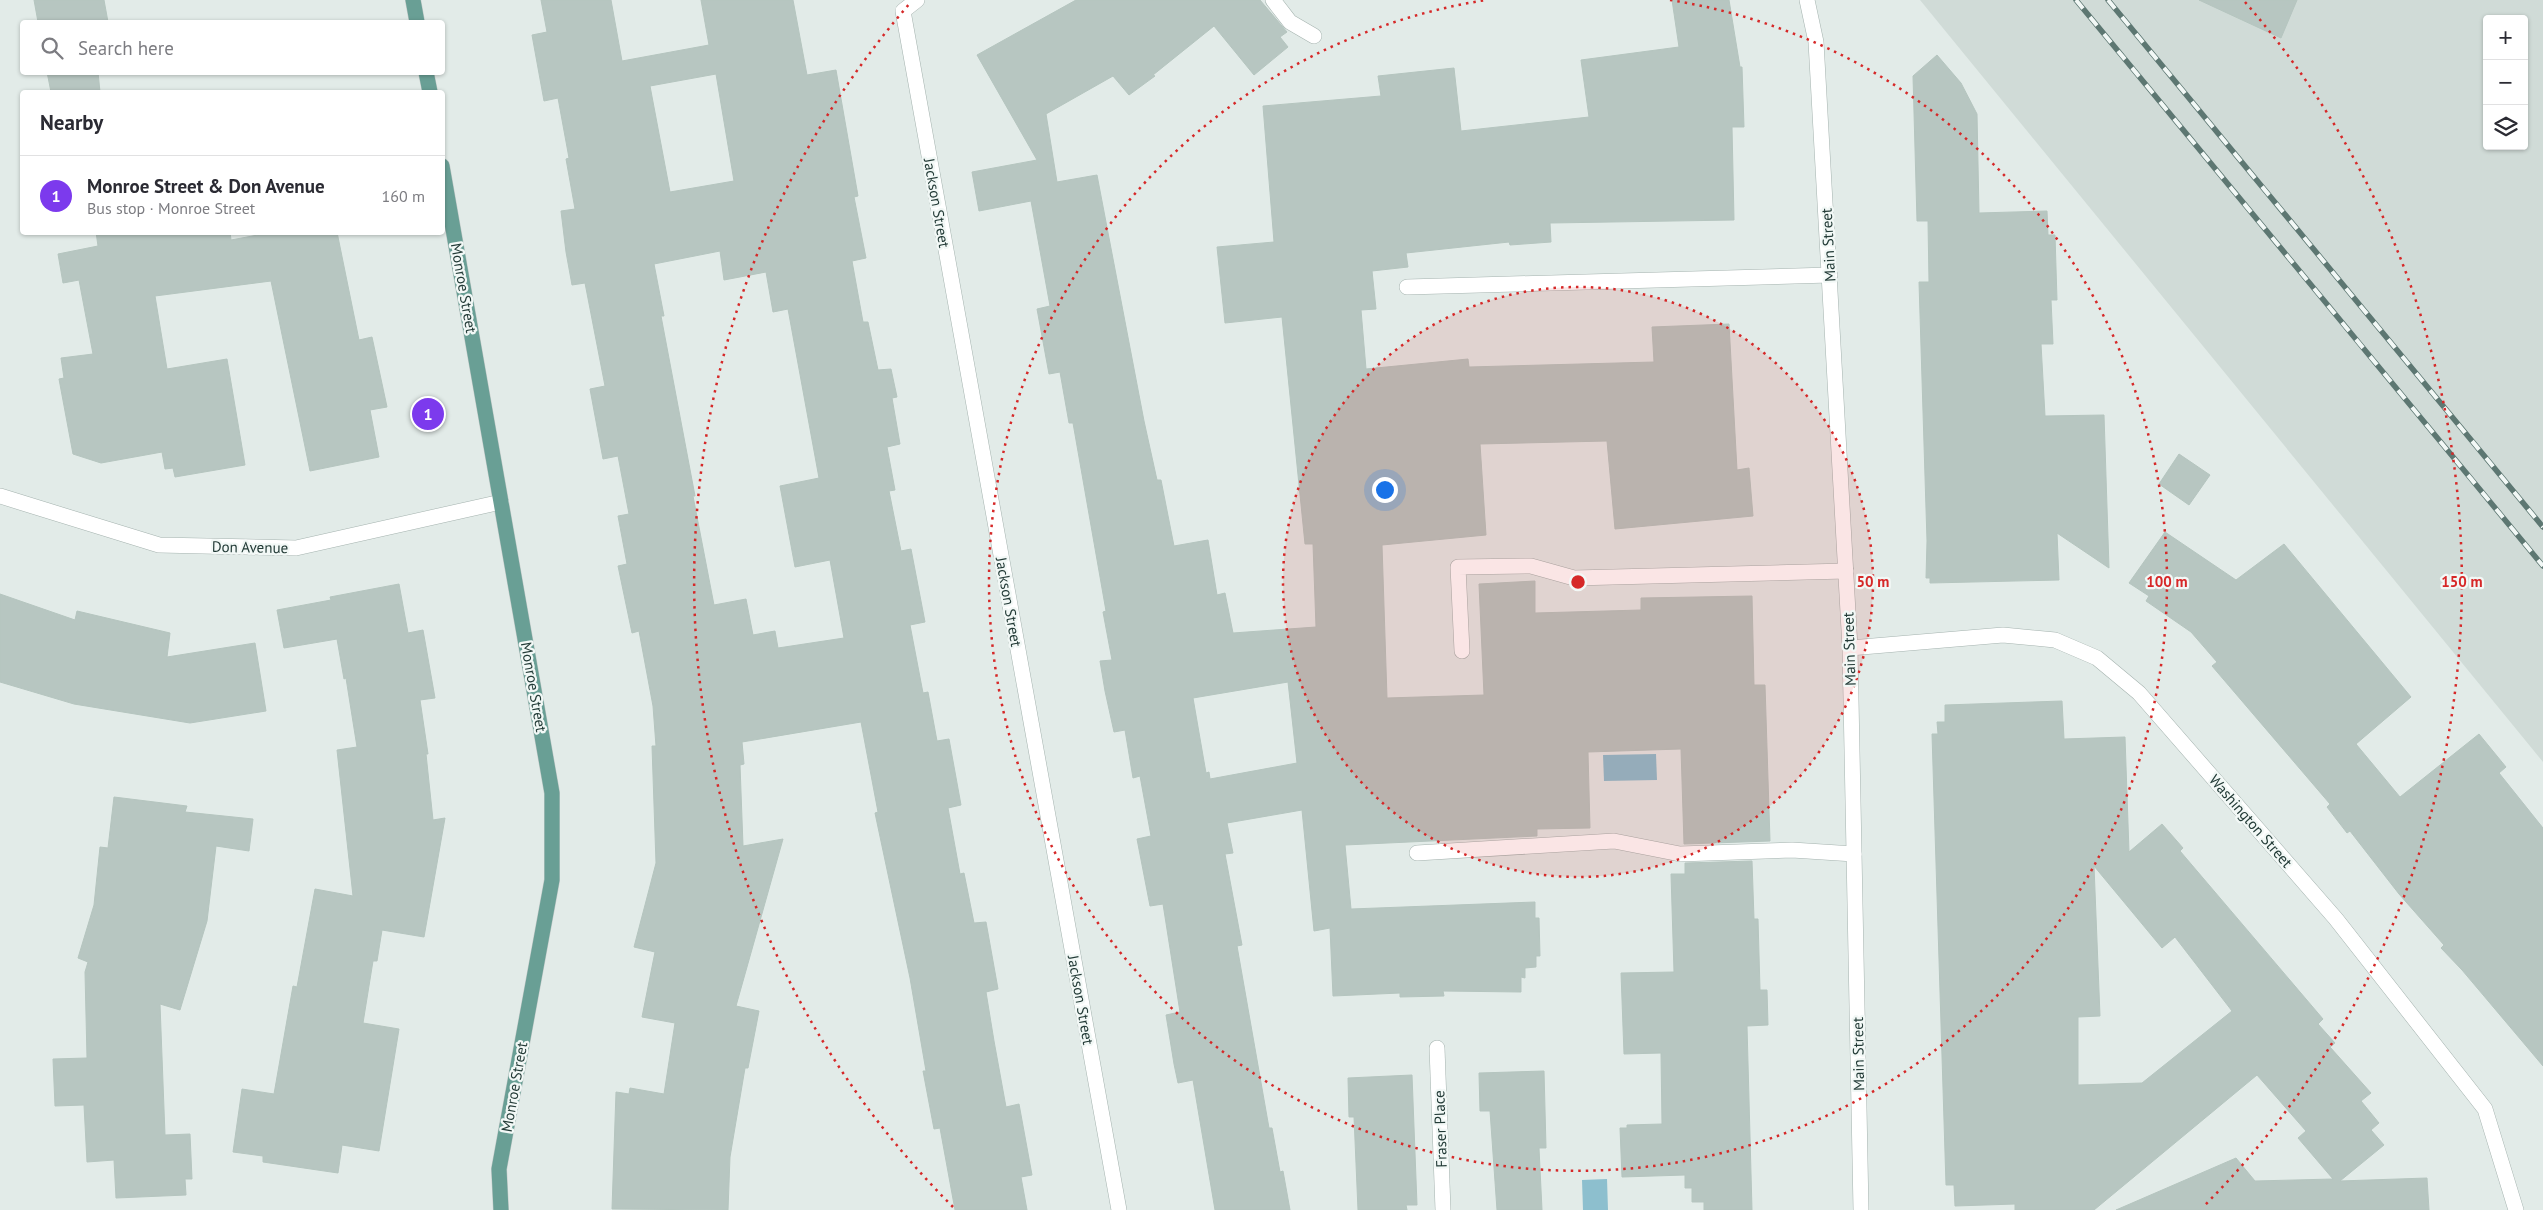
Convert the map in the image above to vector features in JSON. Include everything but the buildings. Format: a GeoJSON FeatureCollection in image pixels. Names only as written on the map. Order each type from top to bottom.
{"type":"FeatureCollection","features":[{"type":"Feature","properties":{"kind":"main road"},"geometry":{"type":"LineString","coordinates":[[413,0],[417,20]]}},
{"type":"Feature","properties":{"kind":"main road"},"geometry":{"type":"LineString","coordinates":[[427,75],[430,90]]}},
{"type":"Feature","properties":{"kind":"main road","name":"Monroe Street"},"geometry":{"type":"LineString","coordinates":[[445,183],[552,803],[552,880],[499,1169],[501,1210]]}},
{"type":"Feature","properties":{"kind":"street","name":"Jackson Street"},"geometry":{"type":"LineString","coordinates":[[916,0],[902,6],[1119,1210]]}},
{"type":"Feature","properties":{"kind":"street"},"geometry":{"type":"LineString","coordinates":[[1273,0],[1290,22],[1314,36]]}},
{"type":"Feature","properties":{"kind":"street","name":"Main Street"},"geometry":{"type":"LineString","coordinates":[[1807,0],[1816,42],[1850,648],[1861,1210]]}},
{"type":"Feature","properties":{"kind":"street"},"geometry":{"type":"LineString","coordinates":[[1407,287],[1830,275]]}},
{"type":"Feature","properties":{"kind":"street","name":"Don Avenue"},"geometry":{"type":"LineString","coordinates":[[0,496],[159,544],[296,548],[501,502]]}},
{"type":"Feature","properties":{"kind":"street"},"geometry":{"type":"LineString","coordinates":[[1462,651],[1458,567],[1531,566],[1574,578],[1846,571]]}},
{"type":"Feature","properties":{"kind":"street","name":"Washington Street"},"geometry":{"type":"LineString","coordinates":[[1850,648],[2003,635],[2055,640],[2097,658],[2139,692],[2336,919],[2485,1109],[2516,1210]]}},
{"type":"Feature","properties":{"kind":"street"},"geometry":{"type":"LineString","coordinates":[[1417,853],[1534,844],[1614,841],[1680,854],[1792,850],[1854,854]]}},
{"type":"Feature","properties":{"kind":"street","name":"Fraser Place"},"geometry":{"type":"LineString","coordinates":[[1437,1048],[1443,1210]]}},
{"type":"Feature","properties":{"kind":"shaded area"},"geometry":{"type":"Polygon","coordinates":[[[1920,0],[2543,0],[2543,762],[1920,0]]]}},
{"type":"Feature","properties":{"kind":"water"},"geometry":{"type":"Polygon","coordinates":[[[1656,754],[1657,780],[1604,781],[1603,755],[1656,754]]]}},
{"type":"Feature","properties":{"kind":"water"},"geometry":{"type":"Polygon","coordinates":[[[1607,1179],[1608,1210],[1583,1210],[1582,1180],[1607,1179]]]}},
{"type":"Feature","properties":{"kind":"railway"},"geometry":{"type":"LineString","coordinates":[[2076,0],[2543,566]]}},
{"type":"Feature","properties":{"kind":"railway"},"geometry":{"type":"LineString","coordinates":[[2108,0],[2543,527]]}},
{"type":"Feature","properties":{"kind":"place","name":"Monroe Street & Don Avenue"},"geometry":{"type":"Point","coordinates":[428,414]}}]}
